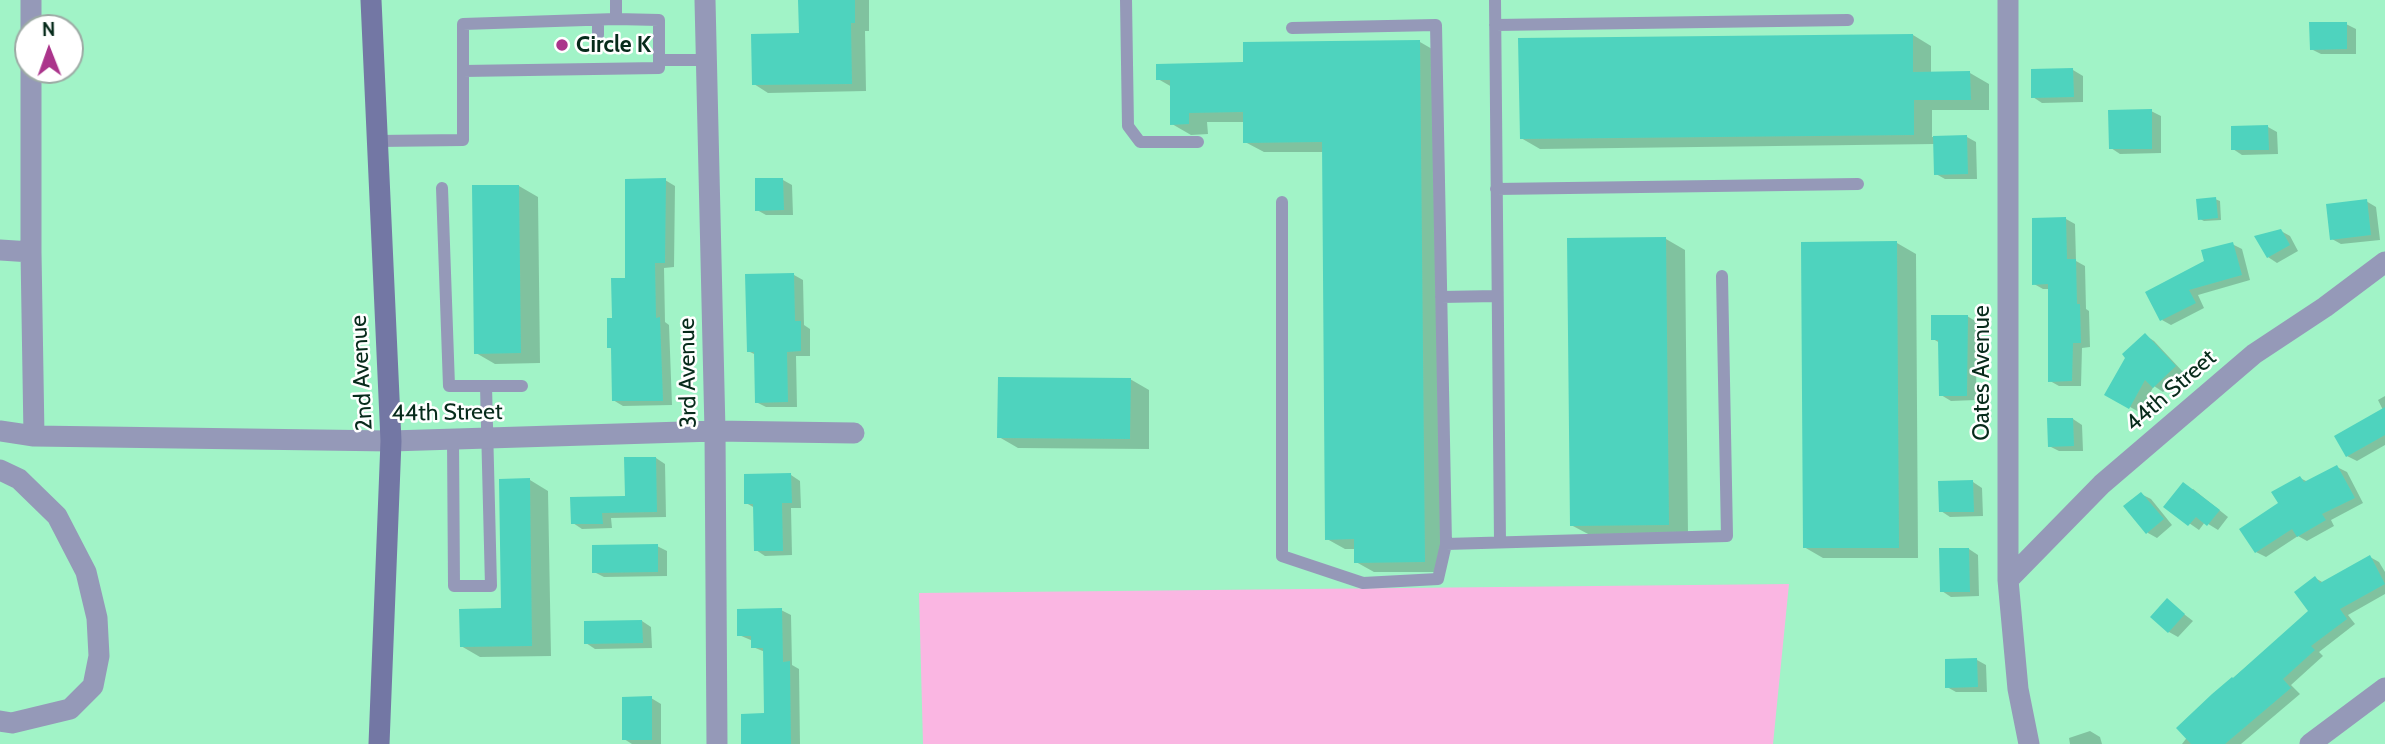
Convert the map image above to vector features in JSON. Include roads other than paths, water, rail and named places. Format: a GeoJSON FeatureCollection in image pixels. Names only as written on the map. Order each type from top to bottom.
{"type":"FeatureCollection","features":[{"type":"Feature","properties":{"kind":"main road","name":"2nd Avenue"},"geometry":{"type":"LineString","coordinates":[[371,0],[391,441],[379,744]]}},
{"type":"Feature","properties":{"kind":"street","name":"3rd Avenue"},"geometry":{"type":"LineString","coordinates":[[705,0],[715,431],[717,744]]}},
{"type":"Feature","properties":{"kind":"street","name":"Oates Avenue"},"geometry":{"type":"LineString","coordinates":[[2008,0],[2008,580],[2018,689],[2029,744]]}},
{"type":"Feature","properties":{"kind":"street"},"geometry":{"type":"LineString","coordinates":[[31,84],[30,252],[34,436]]}},
{"type":"Feature","properties":{"kind":"street"},"geometry":{"type":"LineString","coordinates":[[0,250],[30,252]]}},
{"type":"Feature","properties":{"kind":"street","name":"44th Street"},"geometry":{"type":"LineString","coordinates":[[2008,580],[2102,484],[2254,354],[2325,307],[2385,262]]}},
{"type":"Feature","properties":{"kind":"street","name":"44th Street"},"geometry":{"type":"LineString","coordinates":[[0,431],[34,436],[391,441],[715,431],[854,433]]}},
{"type":"Feature","properties":{"kind":"street"},"geometry":{"type":"LineString","coordinates":[[0,470],[19,479],[57,516],[86,572],[97,618],[99,656],[93,686],[69,709],[12,723],[0,721]]}},
{"type":"Feature","properties":{"kind":"street"},"geometry":{"type":"LineString","coordinates":[[2310,744],[2385,688]]}},
{"type":"Feature","properties":{"kind":"lane"},"geometry":{"type":"LineString","coordinates":[[616,0],[625,24]]}},
{"type":"Feature","properties":{"kind":"lane"},"geometry":{"type":"LineString","coordinates":[[1126,0],[1128,126],[1140,142],[1198,142]]}},
{"type":"Feature","properties":{"kind":"lane"},"geometry":{"type":"LineString","coordinates":[[1495,0],[1500,542]]}},
{"type":"Feature","properties":{"kind":"lane"},"geometry":{"type":"LineString","coordinates":[[377,141],[463,140],[463,71],[463,24],[488,29],[537,29],[567,21],[598,20],[625,24],[659,20],[659,68],[630,62],[599,69],[568,63],[538,70],[463,71]]}},
{"type":"Feature","properties":{"kind":"lane"},"geometry":{"type":"LineString","coordinates":[[598,20],[598,35]]}},
{"type":"Feature","properties":{"kind":"lane"},"geometry":{"type":"LineString","coordinates":[[1495,26],[1848,20]]}},
{"type":"Feature","properties":{"kind":"lane"},"geometry":{"type":"LineString","coordinates":[[567,21],[568,35]]}},
{"type":"Feature","properties":{"kind":"lane"},"geometry":{"type":"LineString","coordinates":[[1282,202],[1282,556],[1363,583],[1437,579],[1446,544],[1436,25],[1292,28]]}},
{"type":"Feature","properties":{"kind":"lane"},"geometry":{"type":"LineString","coordinates":[[511,55],[511,70]]}},
{"type":"Feature","properties":{"kind":"lane"},"geometry":{"type":"LineString","coordinates":[[598,55],[599,69]]}},
{"type":"Feature","properties":{"kind":"lane"},"geometry":{"type":"LineString","coordinates":[[488,56],[488,70]]}},
{"type":"Feature","properties":{"kind":"lane"},"geometry":{"type":"LineString","coordinates":[[538,56],[538,70]]}},
{"type":"Feature","properties":{"kind":"lane"},"geometry":{"type":"LineString","coordinates":[[659,60],[706,60]]}},
{"type":"Feature","properties":{"kind":"lane"},"geometry":{"type":"LineString","coordinates":[[1496,189],[1858,184]]}},
{"type":"Feature","properties":{"kind":"lane"},"geometry":{"type":"LineString","coordinates":[[442,188],[449,386],[522,386]]}},
{"type":"Feature","properties":{"kind":"lane"},"geometry":{"type":"LineString","coordinates":[[1446,544],[1727,536],[1722,276]]}},
{"type":"Feature","properties":{"kind":"lane"},"geometry":{"type":"LineString","coordinates":[[1441,297],[1497,296]]}},
{"type":"Feature","properties":{"kind":"lane"},"geometry":{"type":"LineString","coordinates":[[453,439],[454,586],[491,586],[486,386]]}},
{"type":"Feature","properties":{"kind":"place","name":"Circle K"},"geometry":{"type":"Point","coordinates":[562,45]}}]}
